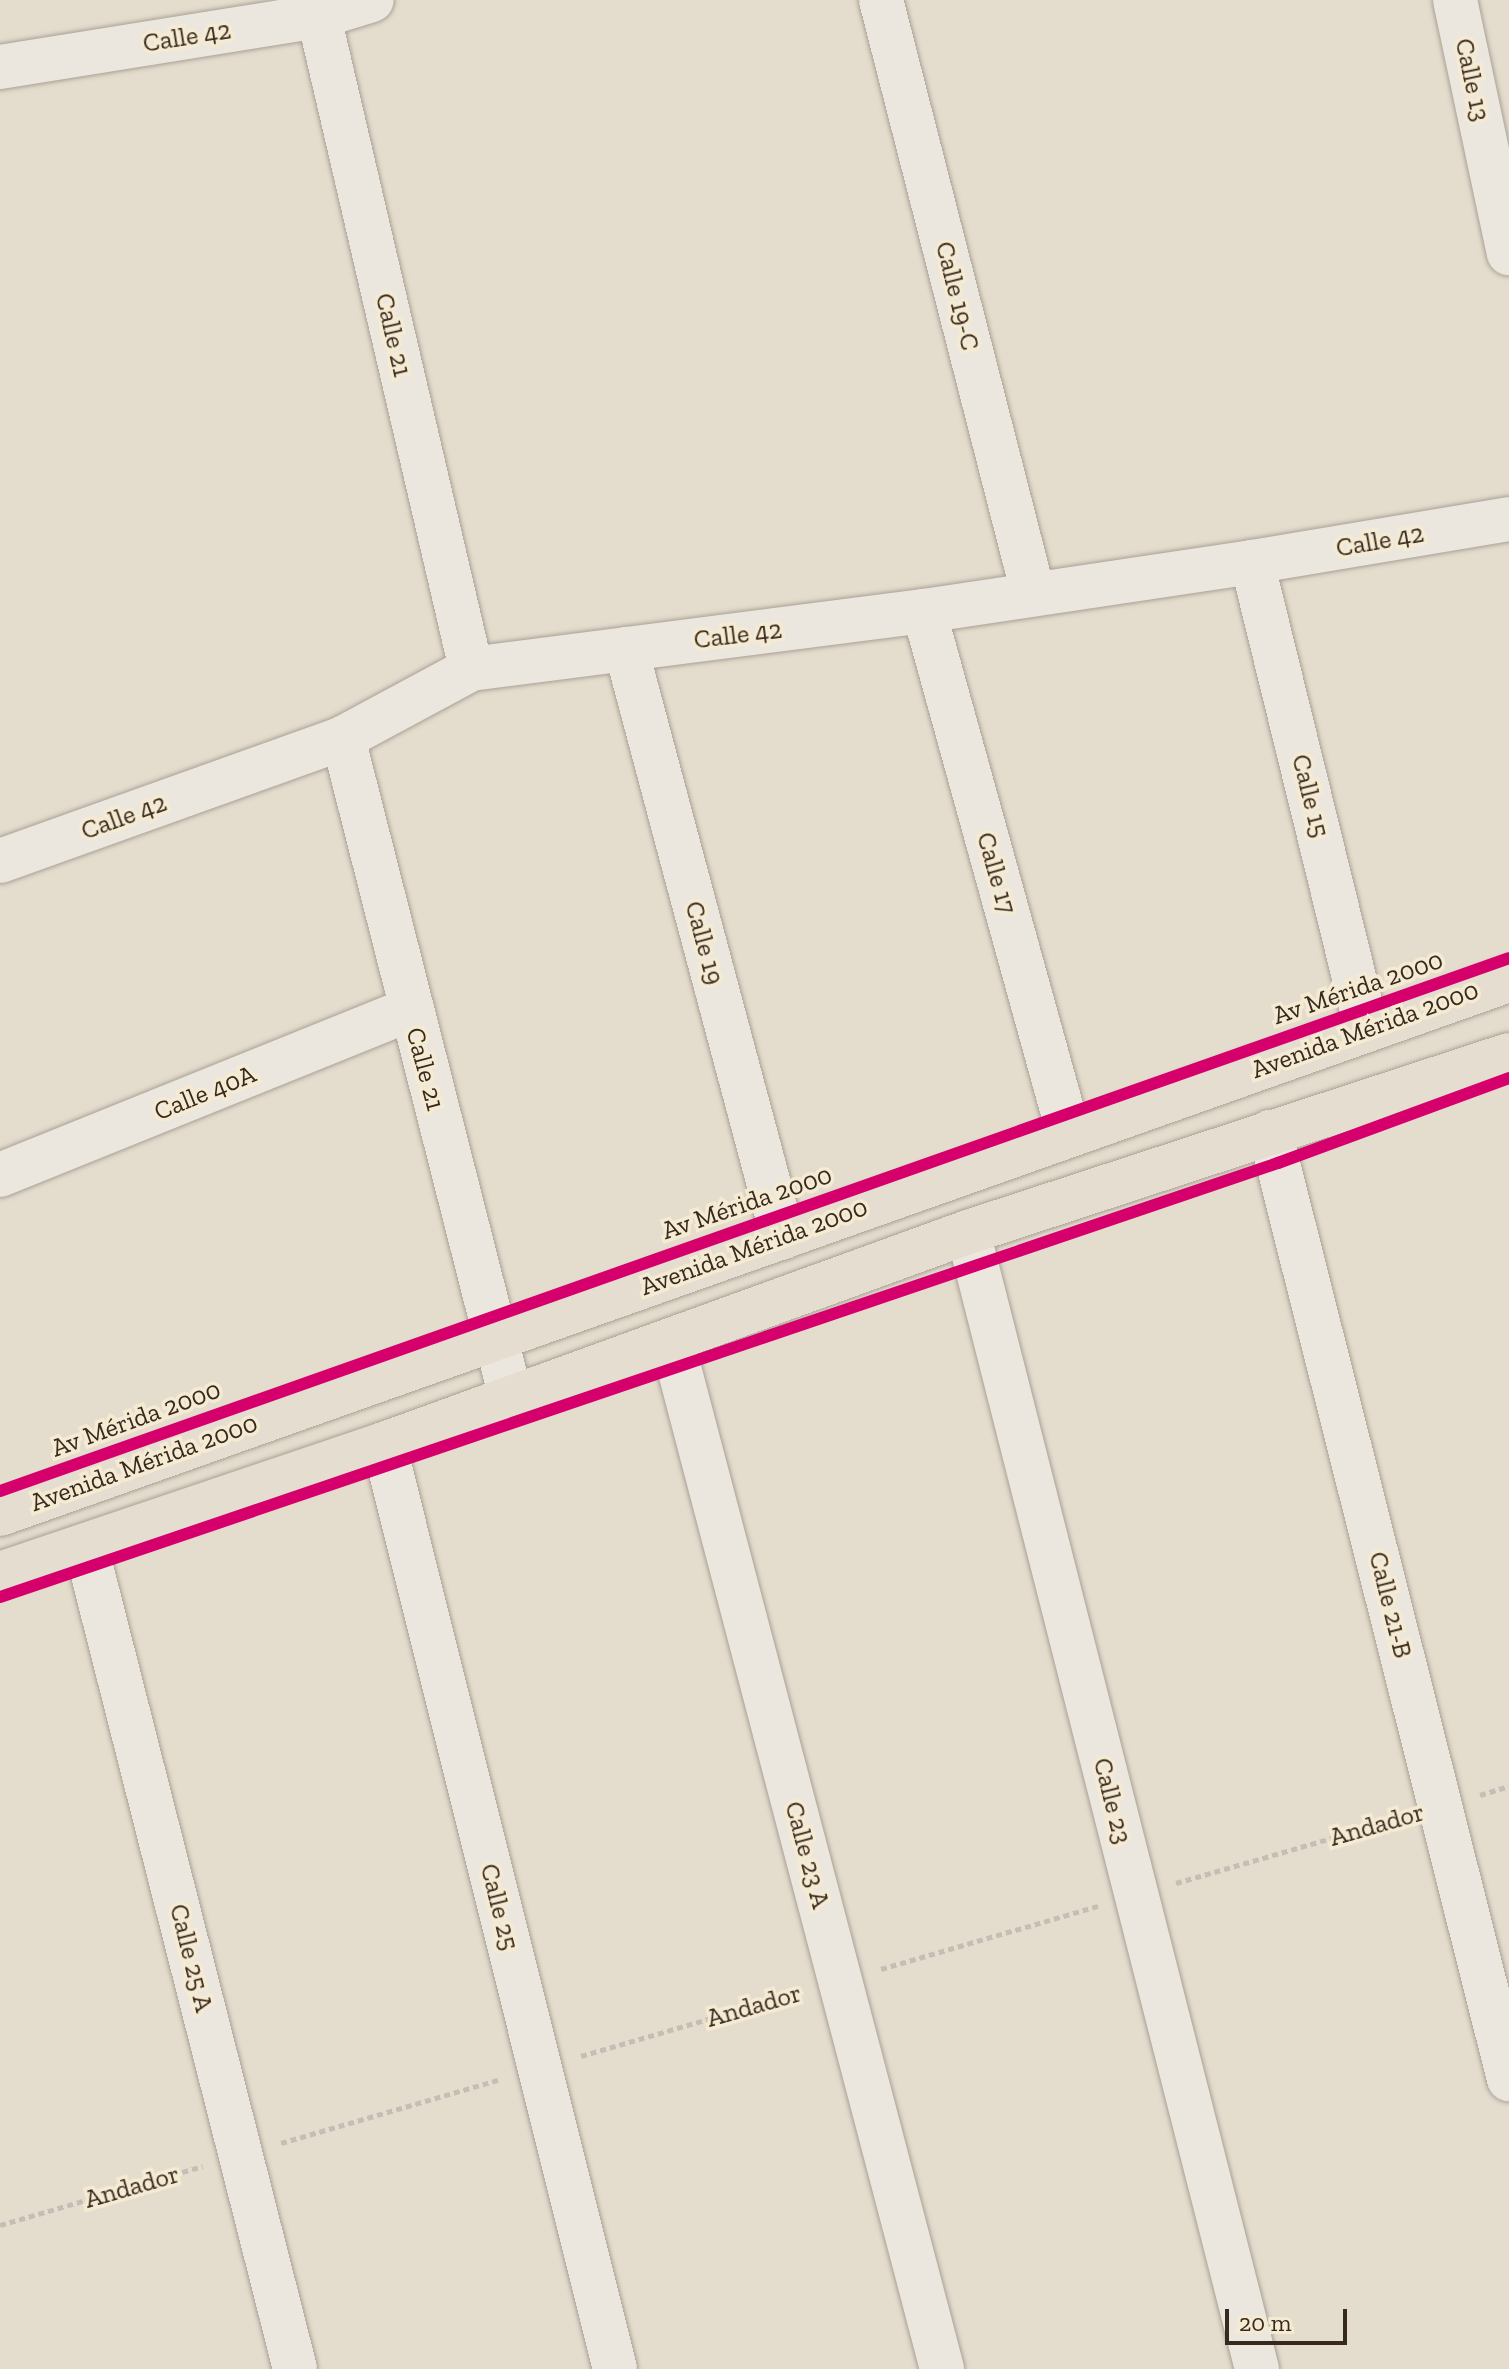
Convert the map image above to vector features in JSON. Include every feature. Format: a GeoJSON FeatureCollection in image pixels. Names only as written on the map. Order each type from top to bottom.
{"type":"FeatureCollection","features":[{"type":"Feature","properties":{"kind":"main road","name":"Avenida Mérida 2000"},"geometry":{"type":"LineString","coordinates":[[0,1514],[1509,980]]}},
{"type":"Feature","properties":{"kind":"main road"},"geometry":{"type":"LineString","coordinates":[[0,1574],[384,1444],[968,1232],[1509,1055]]}},
{"type":"Feature","properties":{"kind":"street","name":"Calle 42"},"geometry":{"type":"LineString","coordinates":[[0,67],[372,0]]}},
{"type":"Feature","properties":{"kind":"street","name":"Calle 19-C"},"geometry":{"type":"LineString","coordinates":[[881,0],[1033,593]]}},
{"type":"Feature","properties":{"kind":"street","name":"Calle 13"},"geometry":{"type":"LineString","coordinates":[[1455,0],[1509,253]]}},
{"type":"Feature","properties":{"kind":"street","name":"Calle 21"},"geometry":{"type":"LineString","coordinates":[[317,8],[471,669]]}},
{"type":"Feature","properties":{"kind":"street","name":"Calle 42"},"geometry":{"type":"LineString","coordinates":[[0,861],[343,738],[471,669],[924,611],[1252,562],[1509,519]]}},
{"type":"Feature","properties":{"kind":"street","name":"Calle 15"},"geometry":{"type":"LineString","coordinates":[[1252,562],[1367,1030]]}},
{"type":"Feature","properties":{"kind":"street","name":"Calle 17"},"geometry":{"type":"LineString","coordinates":[[924,611],[1069,1135]]}},
{"type":"Feature","properties":{"kind":"street","name":"Calle 19"},"geometry":{"type":"LineString","coordinates":[[626,649],[783,1237]]}},
{"type":"Feature","properties":{"kind":"street","name":"Calle 21"},"geometry":{"type":"LineString","coordinates":[[343,738],[409,1010],[511,1398]]}},
{"type":"Feature","properties":{"kind":"street","name":"Calle 40A"},"geometry":{"type":"LineString","coordinates":[[0,1175],[409,1010]]}},
{"type":"Feature","properties":{"kind":"street","name":"Calle 21-B"},"geometry":{"type":"LineString","coordinates":[[1270,1132],[1509,2079]]}},
{"type":"Feature","properties":{"kind":"street","name":"Calle 23"},"geometry":{"type":"LineString","coordinates":[[968,1232],[1257,2369]]}},
{"type":"Feature","properties":{"kind":"street","name":"Calle 23 A"},"geometry":{"type":"LineString","coordinates":[[672,1341],[942,2369]]}},
{"type":"Feature","properties":{"kind":"street","name":"Calle 25"},"geometry":{"type":"LineString","coordinates":[[384,1444],[615,2369]]}},
{"type":"Feature","properties":{"kind":"street","name":"Calle 25 A"},"geometry":{"type":"LineString","coordinates":[[86,1547],[295,2369]]}},
{"type":"Feature","properties":{"kind":"cycle path","name":"Av Mérida 2000"},"geometry":{"type":"LineString","coordinates":[[0,1491],[1509,958]]}},
{"type":"Feature","properties":{"kind":"cycle path"},"geometry":{"type":"LineString","coordinates":[[0,1597],[1278,1163],[1509,1078]]}}]}
